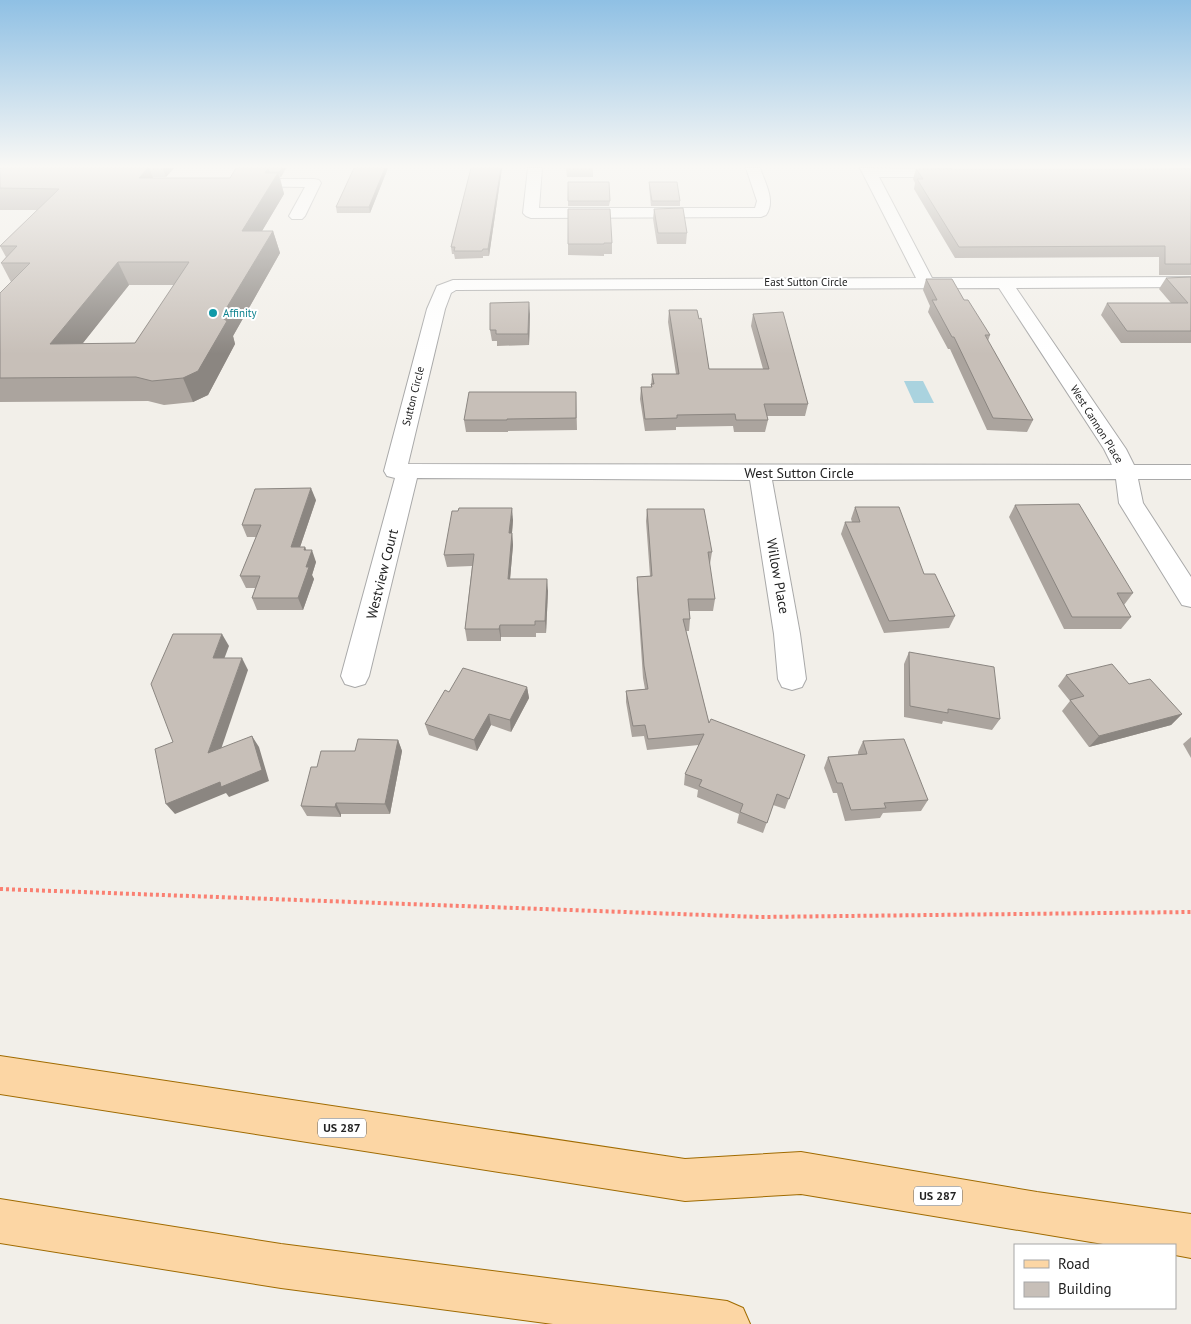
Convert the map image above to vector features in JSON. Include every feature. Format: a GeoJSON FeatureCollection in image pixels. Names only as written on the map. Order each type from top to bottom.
{"type":"FeatureCollection","features":[{"type":"Feature","properties":{"kind":"main road","name":"US 287"},"geometry":{"type":"LineString","coordinates":[[0,1075],[685,1180],[801,1173],[1037,1213],[1191,1236]]}},
{"type":"Feature","properties":{"kind":"main road"},"geometry":{"type":"LineString","coordinates":[[0,1221],[281,1266],[727,1324]]}},
{"type":"Feature","properties":{"kind":"street"},"geometry":{"type":"LineString","coordinates":[[899,230],[926,282]]}},
{"type":"Feature","properties":{"kind":"street","name":"West Cannon Place"},"geometry":{"type":"LineString","coordinates":[[1004,282],[1115,449],[1126,472],[1132,503],[1191,598]]}},
{"type":"Feature","properties":{"kind":"street","name":"East Sutton Circle"},"geometry":{"type":"LineString","coordinates":[[436,309],[443,290],[462,283],[1191,282]]}},
{"type":"Feature","properties":{"kind":"street","name":"Sutton Circle"},"geometry":{"type":"LineString","coordinates":[[408,471],[395,470],[436,309]]}},
{"type":"Feature","properties":{"kind":"street","name":"West Sutton Circle"},"geometry":{"type":"LineString","coordinates":[[408,471],[760,473],[1191,472]]}},
{"type":"Feature","properties":{"kind":"street","name":"Westview Court"},"geometry":{"type":"LineString","coordinates":[[354,676],[408,471]]}},
{"type":"Feature","properties":{"kind":"street","name":"Willow Place"},"geometry":{"type":"LineString","coordinates":[[760,473],[788,634],[792,679]]}},
{"type":"Feature","properties":{"kind":"path"},"geometry":{"type":"LineString","coordinates":[[0,889],[760,918],[1191,912]]}},
{"type":"Feature","properties":{"kind":"water"},"geometry":{"type":"Polygon","coordinates":[[[904,381],[923,381],[934,403],[914,403],[904,381]]]}},
{"type":"Feature","properties":{"kind":"building"},"geometry":{"type":"Polygon","coordinates":[[[17,230],[273,231],[221,317],[227,321],[198,371],[183,378],[152,381],[136,377],[0,378],[0,293],[30,263],[1,263],[17,246],[0,246],[17,230]],[[118,262],[50,344],[135,343],[189,262],[118,262]]]}},
{"type":"Feature","properties":{"kind":"building"},"geometry":{"type":"Polygon","coordinates":[[[455,230],[491,230],[488,249],[483,249],[482,251],[454,251],[455,247],[451,247],[455,230]]]}},
{"type":"Feature","properties":{"kind":"building"},"geometry":{"type":"Polygon","coordinates":[[[568,230],[611,230],[612,243],[568,244],[568,230]]]}},
{"type":"Feature","properties":{"kind":"building"},"geometry":{"type":"Polygon","coordinates":[[[657,230],[686,230],[687,233],[658,233],[657,230]]]}},
{"type":"Feature","properties":{"kind":"building"},"geometry":{"type":"Polygon","coordinates":[[[948,230],[1191,230],[1191,264],[1165,264],[1165,246],[959,247],[948,230]]]}},
{"type":"Feature","properties":{"kind":"building"},"geometry":{"type":"Polygon","coordinates":[[[1191,277],[1191,331],[1127,331],[1107,303],[1188,303],[1166,278],[1191,277]]]}},
{"type":"Feature","properties":{"kind":"building"},"geometry":{"type":"Polygon","coordinates":[[[926,279],[952,279],[964,300],[968,300],[990,335],[985,335],[1033,420],[993,418],[954,337],[952,337],[932,300],[937,300],[926,279]]]}},
{"type":"Feature","properties":{"kind":"building"},"geometry":{"type":"Polygon","coordinates":[[[529,302],[528,334],[496,334],[496,330],[490,330],[490,303],[529,302]]]}},
{"type":"Feature","properties":{"kind":"building"},"geometry":{"type":"Polygon","coordinates":[[[669,310],[697,310],[699,319],[701,318],[709,369],[769,369],[753,314],[783,312],[808,404],[764,404],[768,420],[736,420],[735,414],[677,415],[677,418],[645,419],[641,387],[652,387],[651,384],[654,384],[652,374],[679,374],[669,310]]]}},
{"type":"Feature","properties":{"kind":"building"},"geometry":{"type":"Polygon","coordinates":[[[469,392],[576,392],[576,418],[464,420],[469,392]]]}},
{"type":"Feature","properties":{"kind":"building"},"geometry":{"type":"Polygon","coordinates":[[[311,488],[291,547],[305,547],[304,550],[312,550],[306,567],[309,567],[298,598],[252,598],[260,576],[240,576],[261,525],[242,525],[255,489],[311,488]]]}},
{"type":"Feature","properties":{"kind":"building"},"geometry":{"type":"Polygon","coordinates":[[[1079,504],[1133,593],[1117,593],[1131,617],[1072,617],[1015,505],[1079,504]]]}},
{"type":"Feature","properties":{"kind":"building"},"geometry":{"type":"Polygon","coordinates":[[[855,507],[899,507],[924,574],[935,574],[955,616],[889,621],[845,522],[860,522],[855,507]]]}},
{"type":"Feature","properties":{"kind":"building"},"geometry":{"type":"Polygon","coordinates":[[[459,508],[512,508],[509,533],[512,533],[508,579],[547,579],[545,621],[535,621],[535,625],[500,625],[499,629],[465,629],[474,554],[444,555],[452,511],[458,511],[459,508]]]}},
{"type":"Feature","properties":{"kind":"building"},"geometry":{"type":"Polygon","coordinates":[[[647,509],[704,509],[712,552],[708,552],[715,599],[688,599],[690,619],[683,619],[709,723],[711,719],[805,755],[789,799],[777,794],[767,823],[740,812],[743,804],[699,786],[702,780],[685,774],[704,734],[648,739],[645,725],[633,726],[626,691],[648,689],[644,666],[637,577],[652,576],[647,509]]]}},
{"type":"Feature","properties":{"kind":"building"},"geometry":{"type":"Polygon","coordinates":[[[173,634],[222,634],[213,658],[242,658],[208,753],[252,736],[262,770],[221,787],[220,782],[166,804],[155,749],[173,742],[151,684],[173,634]]]}},
{"type":"Feature","properties":{"kind":"building"},"geometry":{"type":"Polygon","coordinates":[[[909,652],[994,667],[1000,719],[948,709],[948,713],[910,706],[909,652]]]}},
{"type":"Feature","properties":{"kind":"building"},"geometry":{"type":"Polygon","coordinates":[[[1112,664],[1129,684],[1150,679],[1182,714],[1099,736],[1070,700],[1084,696],[1066,675],[1112,664]]]}},
{"type":"Feature","properties":{"kind":"building"},"geometry":{"type":"Polygon","coordinates":[[[463,668],[527,687],[510,720],[489,714],[474,740],[425,724],[445,690],[449,692],[463,668]]]}},
{"type":"Feature","properties":{"kind":"building"},"geometry":{"type":"Polygon","coordinates":[[[358,739],[398,740],[385,804],[336,803],[335,807],[301,806],[311,767],[317,767],[321,751],[355,751],[358,739]]]}},
{"type":"Feature","properties":{"kind":"building"},"geometry":{"type":"Polygon","coordinates":[[[904,739],[928,800],[884,803],[886,808],[851,810],[842,783],[837,783],[828,757],[867,754],[863,741],[904,739]]]}},
{"type":"Feature","properties":{"kind":"place","name":"Affinity"},"geometry":{"type":"Point","coordinates":[213,313]}}]}
